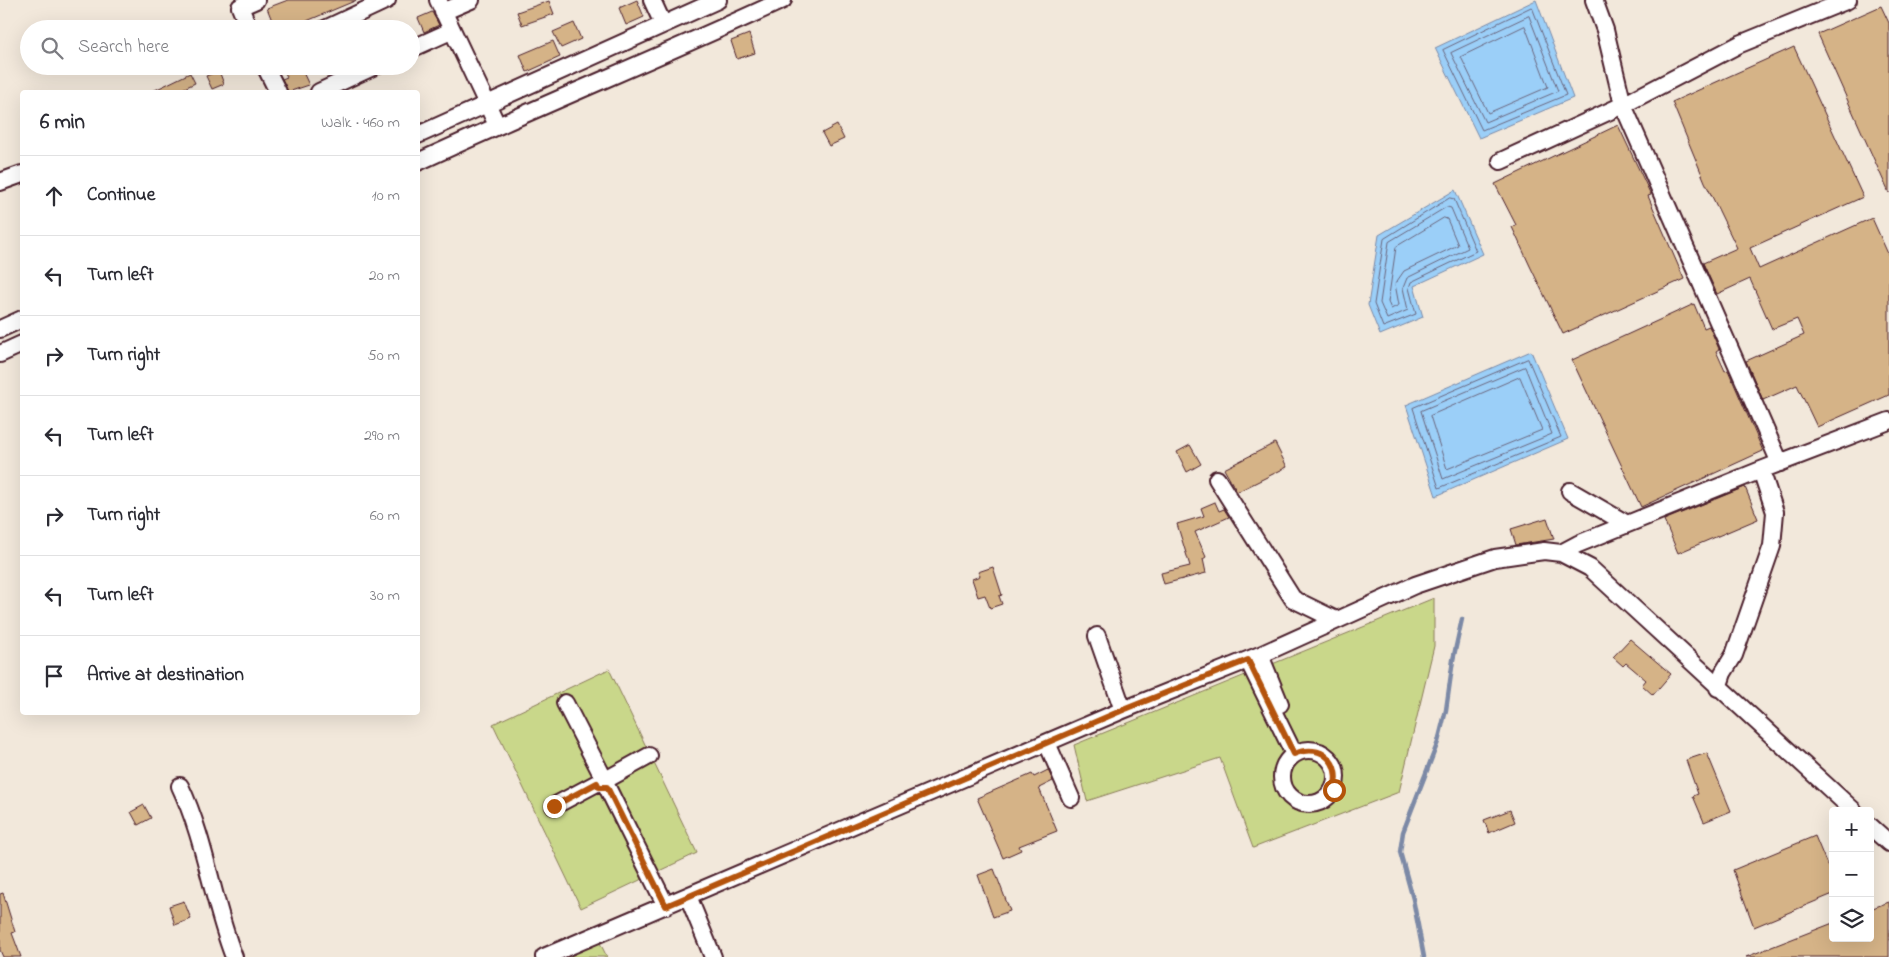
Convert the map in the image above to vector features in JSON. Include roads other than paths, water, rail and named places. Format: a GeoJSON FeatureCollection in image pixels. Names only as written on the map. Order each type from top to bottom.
{"type":"FeatureCollection","features":[{"type":"Feature","properties":{"kind":"street"},"geometry":{"type":"LineString","coordinates":[[245,20],[240,7],[256,0]]}},
{"type":"Feature","properties":{"kind":"street"},"geometry":{"type":"LineString","coordinates":[[344,20],[387,0]]}},
{"type":"Feature","properties":{"kind":"street"},"geometry":{"type":"LineString","coordinates":[[471,0],[441,6],[497,125]]}},
{"type":"Feature","properties":{"kind":"street"},"geometry":{"type":"LineString","coordinates":[[652,0],[663,24]]}},
{"type":"Feature","properties":{"kind":"street"},"geometry":{"type":"LineString","coordinates":[[420,134],[718,0]]}},
{"type":"Feature","properties":{"kind":"street"},"geometry":{"type":"LineString","coordinates":[[420,161],[497,125],[672,51],[783,0]]}},
{"type":"Feature","properties":{"kind":"street"},"geometry":{"type":"LineString","coordinates":[[1594,0],[1605,30],[1623,105],[1780,463]]}},
{"type":"Feature","properties":{"kind":"street"},"geometry":{"type":"LineString","coordinates":[[1501,161],[1623,105],[1740,44],[1848,0]]}},
{"type":"Feature","properties":{"kind":"street"},"geometry":{"type":"LineString","coordinates":[[420,45],[451,30]]}},
{"type":"Feature","properties":{"kind":"street"},"geometry":{"type":"LineString","coordinates":[[270,75],[277,90]]}},
{"type":"Feature","properties":{"kind":"street"},"geometry":{"type":"LineString","coordinates":[[322,90],[355,75]]}},
{"type":"Feature","properties":{"kind":"street"},"geometry":{"type":"LineString","coordinates":[[0,182],[20,175]]}},
{"type":"Feature","properties":{"kind":"street"},"geometry":{"type":"LineString","coordinates":[[0,329],[20,320]]}},
{"type":"Feature","properties":{"kind":"street"},"geometry":{"type":"LineString","coordinates":[[0,354],[20,345]]}},
{"type":"Feature","properties":{"kind":"street"},"geometry":{"type":"LineString","coordinates":[[1562,553],[1578,544],[1627,524],[1889,421]]}},
{"type":"Feature","properties":{"kind":"street"},"geometry":{"type":"LineString","coordinates":[[1718,688],[1722,673],[1734,655],[1772,546],[1775,512],[1761,470]]}},
{"type":"Feature","properties":{"kind":"street"},"geometry":{"type":"LineString","coordinates":[[1217,479],[1293,599],[1336,620]]}},
{"type":"Feature","properties":{"kind":"street"},"geometry":{"type":"LineString","coordinates":[[1570,491],[1627,524]]}},
{"type":"Feature","properties":{"kind":"street"},"geometry":{"type":"LineString","coordinates":[[544,957],[574,951],[688,896],[1123,710],[1254,657],[1415,585],[1495,558],[1544,552],[1562,553],[1590,568],[1718,688],[1850,807]]}},
{"type":"Feature","properties":{"kind":"street"},"geometry":{"type":"LineString","coordinates":[[1096,636],[1123,710]]}},
{"type":"Feature","properties":{"kind":"street"},"geometry":{"type":"LineString","coordinates":[[1254,657],[1298,753]]}},
{"type":"Feature","properties":{"kind":"street"},"geometry":{"type":"LineString","coordinates":[[565,702],[666,906]]}},
{"type":"Feature","properties":{"kind":"street"},"geometry":{"type":"LineString","coordinates":[[1047,743],[1071,798]]}},
{"type":"Feature","properties":{"kind":"street"},"geometry":{"type":"LineString","coordinates":[[554,806],[649,756]]}},
{"type":"Feature","properties":{"kind":"street"},"geometry":{"type":"LineString","coordinates":[[180,786],[192,812],[203,845],[214,893],[234,957]]}},
{"type":"Feature","properties":{"kind":"street"},"geometry":{"type":"LineString","coordinates":[[1874,830],[1889,843]]}},
{"type":"Feature","properties":{"kind":"street"},"geometry":{"type":"LineString","coordinates":[[688,896],[713,957]]}},
{"type":"Feature","properties":{"kind":"water"},"geometry":{"type":"Polygon","coordinates":[[[1536,0],[1573,98],[1479,138],[1435,48],[1536,0]]]}},
{"type":"Feature","properties":{"kind":"water"},"geometry":{"type":"Polygon","coordinates":[[[1455,190],[1483,254],[1414,286],[1423,317],[1380,335],[1368,305],[1379,235],[1455,190]]]}},
{"type":"Feature","properties":{"kind":"water"},"geometry":{"type":"Polygon","coordinates":[[[1531,351],[1568,439],[1436,496],[1406,405],[1531,351]]]}},
{"type":"Feature","properties":{"kind":"waterway"},"geometry":{"type":"LineString","coordinates":[[1424,957],[1413,899],[1400,852],[1403,832],[1438,742],[1446,710],[1453,660],[1462,619]]}}]}
